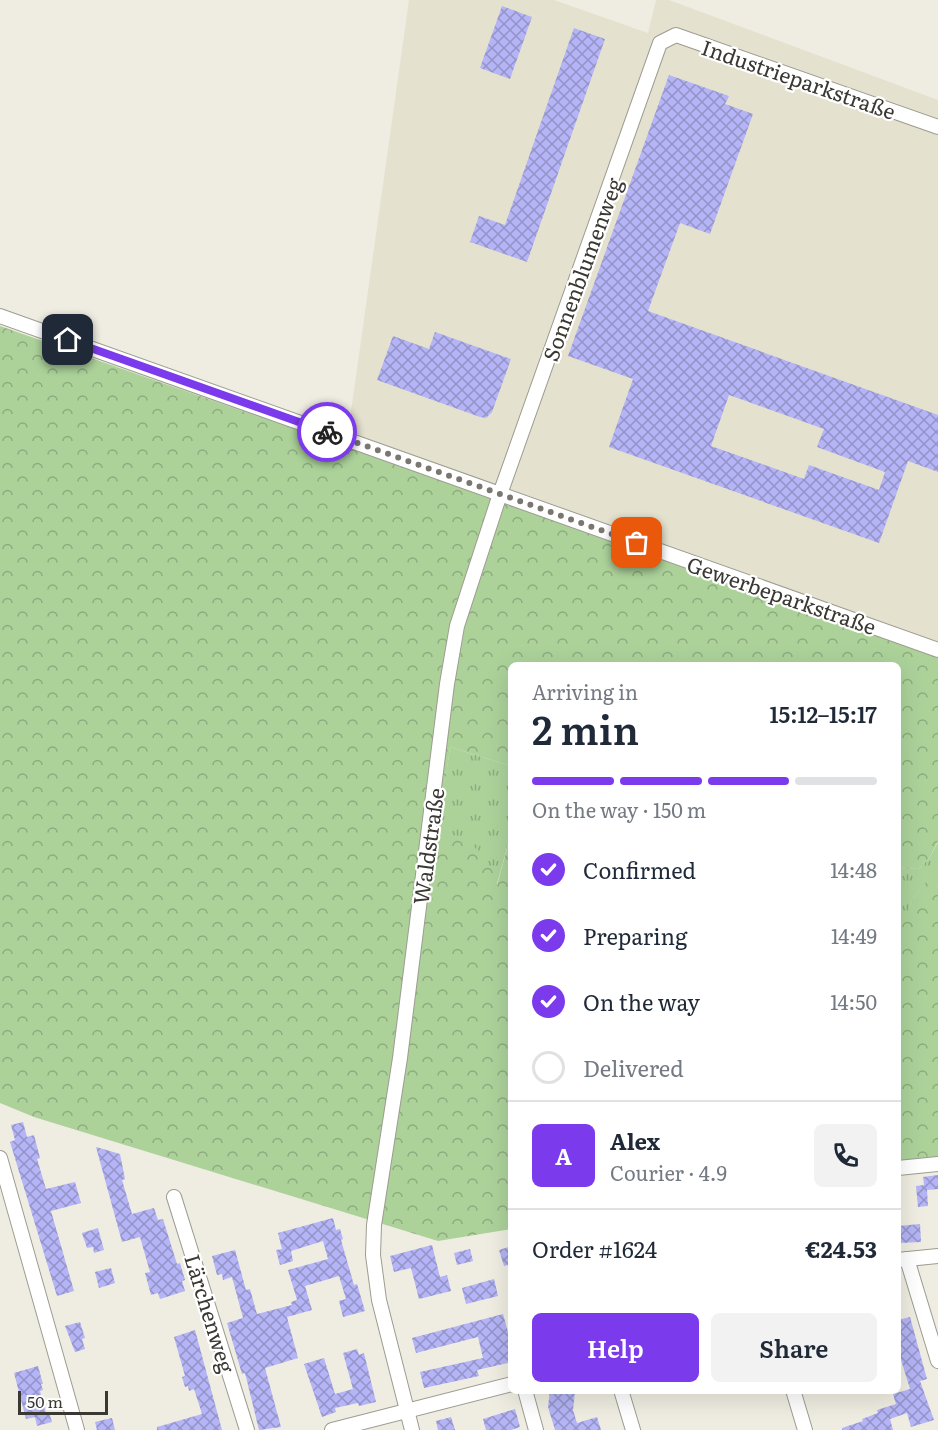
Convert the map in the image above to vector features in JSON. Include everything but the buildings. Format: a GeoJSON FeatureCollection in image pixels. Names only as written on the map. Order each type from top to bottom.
{"type":"FeatureCollection","features":[{"type":"Feature","properties":{"kind":"street","name":"Industrieparkstraße"},"geometry":{"type":"LineString","coordinates":[[660,43],[675,35],[938,127]]}},
{"type":"Feature","properties":{"kind":"street","name":"Sonnenblumenweg"},"geometry":{"type":"LineString","coordinates":[[500,494],[660,43]]}},
{"type":"Feature","properties":{"kind":"street","name":"Gewerbeparkstraße"},"geometry":{"type":"LineString","coordinates":[[0,316],[938,650]]}},
{"type":"Feature","properties":{"kind":"street","name":"Waldstraße"},"geometry":{"type":"LineString","coordinates":[[412,1430],[375,1276],[374,1236],[377,1203],[399,1058],[447,684],[457,626],[500,494]]}},
{"type":"Feature","properties":{"kind":"street"},"geometry":{"type":"LineString","coordinates":[[0,1158],[76,1430]]}},
{"type":"Feature","properties":{"kind":"street"},"geometry":{"type":"LineString","coordinates":[[901,1168],[938,1164]]}},
{"type":"Feature","properties":{"kind":"street","name":"Lärchenweg"},"geometry":{"type":"LineString","coordinates":[[174,1197],[247,1430]]}},
{"type":"Feature","properties":{"kind":"street"},"geometry":{"type":"LineString","coordinates":[[938,1256],[903,1260],[938,1361]]}},
{"type":"Feature","properties":{"kind":"street"},"geometry":{"type":"LineString","coordinates":[[332,1430],[508,1385]]}},
{"type":"Feature","properties":{"kind":"street"},"geometry":{"type":"LineString","coordinates":[[526,1394],[536,1430]]}},
{"type":"Feature","properties":{"kind":"street"},"geometry":{"type":"LineString","coordinates":[[622,1394],[633,1430]]}},
{"type":"Feature","properties":{"kind":"street"},"geometry":{"type":"LineString","coordinates":[[794,1394],[806,1430]]}},
{"type":"Feature","properties":{"kind":"shaded area"},"geometry":{"type":"Polygon","coordinates":[[[409,0],[554,0],[648,33],[656,0],[669,0],[938,100],[938,655],[346,447],[409,0]]]}},
{"type":"Feature","properties":{"kind":"green space"},"geometry":{"type":"Polygon","coordinates":[[[0,326],[938,655],[938,841],[930,857],[919,869],[901,868],[901,662],[508,662],[508,765],[450,747],[439,830],[462,839],[480,852],[489,865],[497,885],[508,845],[508,1229],[438,1241],[34,1117],[0,1103],[0,326]]]}},
{"type":"Feature","properties":{"kind":"green space"},"geometry":{"type":"Polygon","coordinates":[[[450,747],[508,765],[508,845],[496,887],[438,830],[450,747]]]}},
{"type":"Feature","properties":{"kind":"green space"},"geometry":{"type":"Polygon","coordinates":[[[938,842],[938,887],[927,882],[913,898],[901,930],[901,868],[919,869],[930,857],[938,842]]]}},
{"type":"Feature","properties":{"kind":"green space"},"geometry":{"type":"Polygon","coordinates":[[[927,881],[938,887],[938,1168],[901,1171],[901,928],[913,898],[927,881]]]}},
{"type":"Feature","properties":{"kind":"way so far"},"geometry":{"type":"LineString","coordinates":[[327,432],[637,543]]}},
{"type":"Feature","properties":{"kind":"route"},"geometry":{"type":"LineString","coordinates":[[68,340],[327,432]]}}]}
